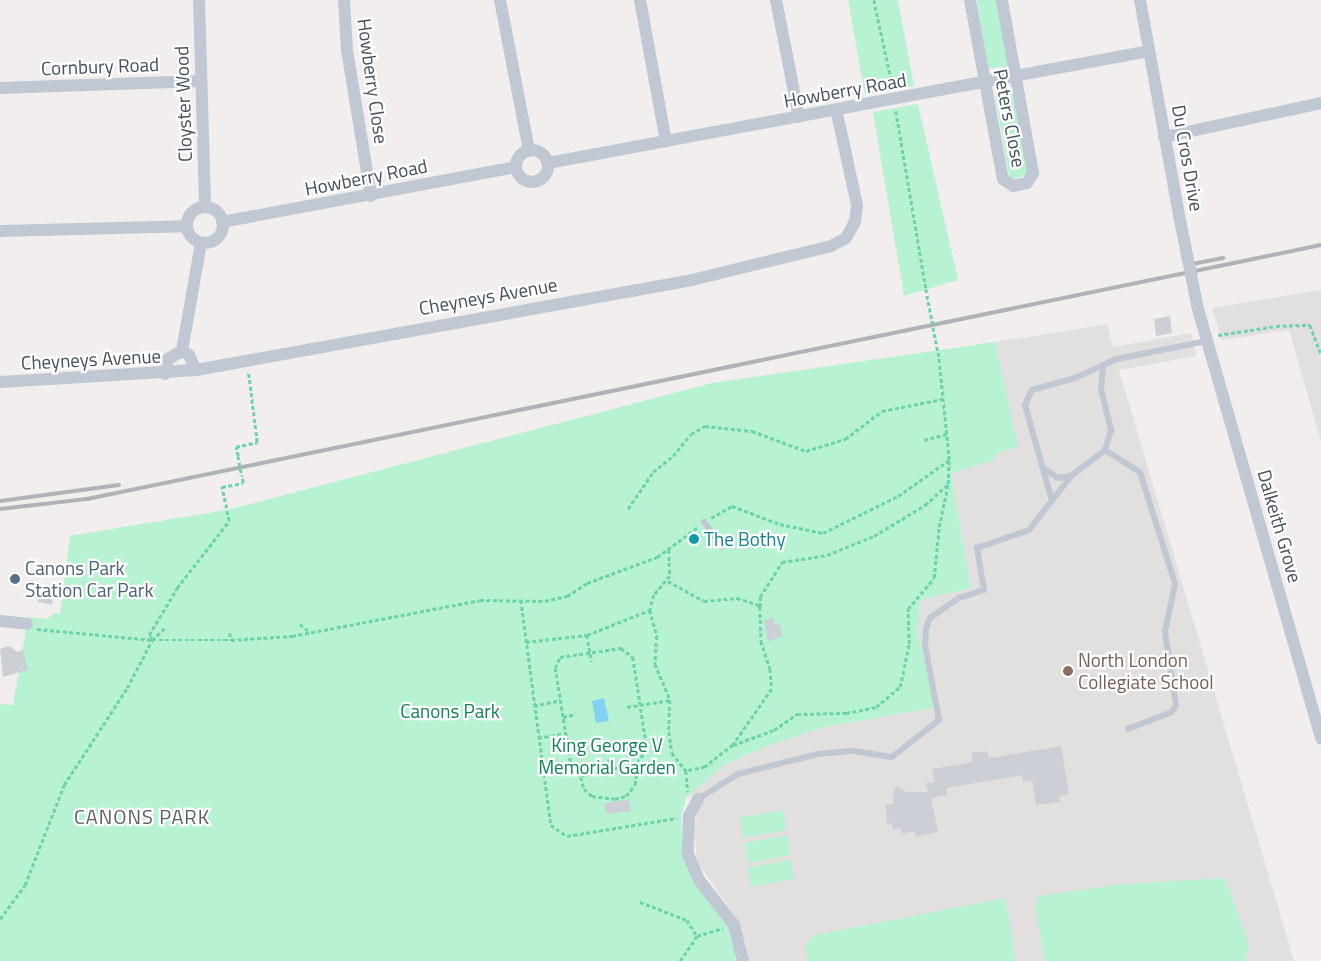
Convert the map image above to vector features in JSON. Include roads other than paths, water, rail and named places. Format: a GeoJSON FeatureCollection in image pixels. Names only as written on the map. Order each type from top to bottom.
{"type":"FeatureCollection","features":[{"type":"Feature","properties":{"kind":"street","name":"Cloyster Wood"},"geometry":{"type":"LineString","coordinates":[[199,0],[205,207]]}},
{"type":"Feature","properties":{"kind":"street","name":"Howberry Close"},"geometry":{"type":"LineString","coordinates":[[344,0],[347,50],[371,196]]}},
{"type":"Feature","properties":{"kind":"street"},"geometry":{"type":"LineString","coordinates":[[500,0],[529,151]]}},
{"type":"Feature","properties":{"kind":"street"},"geometry":{"type":"LineString","coordinates":[[640,0],[666,142]]}},
{"type":"Feature","properties":{"kind":"street"},"geometry":{"type":"LineString","coordinates":[[776,0],[799,117]]}},
{"type":"Feature","properties":{"kind":"street","name":"Peters Close"},"geometry":{"type":"LineString","coordinates":[[970,0],[1003,180],[1013,186],[1027,183],[1033,172],[1002,0]]}},
{"type":"Feature","properties":{"kind":"street","name":"Du Cros Drive"},"geometry":{"type":"LineString","coordinates":[[1140,0],[1180,225],[1202,323]]}},
{"type":"Feature","properties":{"kind":"street","name":"Howberry Road"},"geometry":{"type":"LineString","coordinates":[[548,163],[836,109],[895,100],[1149,51]]}},
{"type":"Feature","properties":{"kind":"street","name":"Cornbury Road"},"geometry":{"type":"LineString","coordinates":[[0,88],[201,81]]}},
{"type":"Feature","properties":{"kind":"street"},"geometry":{"type":"LineString","coordinates":[[1164,137],[1321,103]]}},
{"type":"Feature","properties":{"kind":"street","name":"Cheyneys Avenue"},"geometry":{"type":"LineString","coordinates":[[0,382],[165,374],[196,370],[692,280],[830,246],[846,238],[855,222],[857,205],[836,109]]}},
{"type":"Feature","properties":{"kind":"street"},"geometry":{"type":"LineString","coordinates":[[529,151],[539,152],[548,163],[544,178],[534,182],[520,177],[516,167],[518,158],[529,151]]}},
{"type":"Feature","properties":{"kind":"street","name":"Howberry Road"},"geometry":{"type":"LineString","coordinates":[[222,222],[371,196],[516,167]]}},
{"type":"Feature","properties":{"kind":"street"},"geometry":{"type":"LineString","coordinates":[[205,207],[218,213],[222,222],[217,238],[201,243],[189,235],[186,226],[194,211],[205,207]]}},
{"type":"Feature","properties":{"kind":"street"},"geometry":{"type":"LineString","coordinates":[[0,231],[186,226]]}},
{"type":"Feature","properties":{"kind":"street"},"geometry":{"type":"LineString","coordinates":[[182,351],[201,243]]}},
{"type":"Feature","properties":{"kind":"street","name":"Dalkeith Grove"},"geometry":{"type":"LineString","coordinates":[[1202,323],[1211,338],[1321,739]]}},
{"type":"Feature","properties":{"kind":"street"},"geometry":{"type":"LineString","coordinates":[[182,351],[189,355],[196,370]]}},
{"type":"Feature","properties":{"kind":"street"},"geometry":{"type":"LineString","coordinates":[[165,374],[168,359],[182,351]]}},
{"type":"Feature","properties":{"kind":"street"},"geometry":{"type":"LineString","coordinates":[[0,620],[27,624]]}},
{"type":"Feature","properties":{"kind":"street"},"geometry":{"type":"LineString","coordinates":[[694,807],[687,841],[691,864],[699,880],[734,925],[744,961]]}},
{"type":"Feature","properties":{"kind":"lane"},"geometry":{"type":"LineString","coordinates":[[1052,501],[1025,405],[1026,396],[1040,386],[1103,368],[1117,359],[1211,338]]}},
{"type":"Feature","properties":{"kind":"lane"},"geometry":{"type":"LineString","coordinates":[[694,807],[728,778],[752,770],[840,751],[892,757],[939,720],[940,711],[925,646],[926,629],[930,618],[959,598],[984,590],[977,548],[1029,530],[1071,476],[1105,450],[1111,430],[1101,389],[1103,368]]}},
{"type":"Feature","properties":{"kind":"lane"},"geometry":{"type":"LineString","coordinates":[[1105,450],[1140,472],[1175,584],[1165,632],[1176,705],[1172,712],[1128,729]]}},
{"type":"Feature","properties":{"kind":"lane"},"geometry":{"type":"LineString","coordinates":[[1042,467],[1058,478],[1071,476]]}},
{"type":"Feature","properties":{"kind":"lane"},"geometry":{"type":"LineString","coordinates":[[704,522],[722,547]]}},
{"type":"Feature","properties":{"kind":"water"},"geometry":{"type":"Polygon","coordinates":[[[604,698],[609,721],[596,723],[592,701],[604,698]]]}},
{"type":"Feature","properties":{"kind":"railway"},"geometry":{"type":"LineString","coordinates":[[0,509],[87,499],[1321,245]]}},
{"type":"Feature","properties":{"kind":"railway"},"geometry":{"type":"LineString","coordinates":[[1187,265],[1223,258]]}},
{"type":"Feature","properties":{"kind":"railway"},"geometry":{"type":"LineString","coordinates":[[0,501],[119,485]]}},
{"type":"Feature","properties":{"kind":"place","name":"The Bothy"},"geometry":{"type":"Point","coordinates":[694,539]}},
{"type":"Feature","properties":{"kind":"place","name":"Canons Park Station Car Park"},"geometry":{"type":"Point","coordinates":[15,579]}},
{"type":"Feature","properties":{"kind":"place","name":"North London Collegiate School"},"geometry":{"type":"Point","coordinates":[1068,671]}},
{"type":"Feature","properties":{"kind":"district","name":"CANONS PARK"},"geometry":{"type":"Point","coordinates":[142,816]}},
{"type":"Feature","properties":{"kind":"park label","name":"Canons Park"},"geometry":{"type":"Point","coordinates":[450,711]}},
{"type":"Feature","properties":{"kind":"park label","name":"King George V Memorial Garden"},"geometry":{"type":"Point","coordinates":[607,756]}}]}
